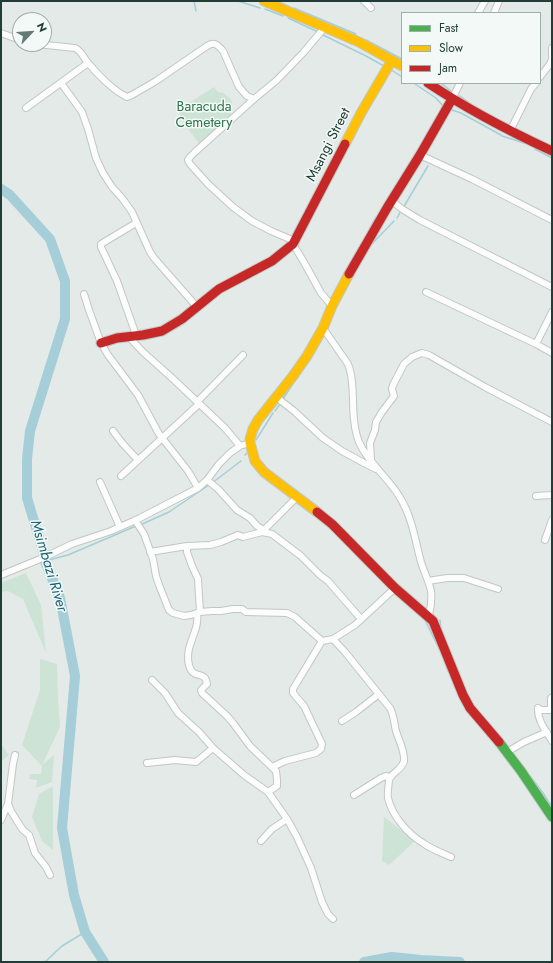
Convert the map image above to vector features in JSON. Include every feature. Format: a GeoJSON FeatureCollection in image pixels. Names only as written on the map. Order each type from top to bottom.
{"type":"FeatureCollection","features":[{"type":"Feature","properties":{"kind":"main road"},"geometry":{"type":"LineString","coordinates":[[264,1],[325,26],[359,42],[401,65]]}},
{"type":"Feature","properties":{"kind":"main road","name":"Msangi Street"},"geometry":{"type":"LineString","coordinates":[[293,244],[361,113],[392,60]]}},
{"type":"Feature","properties":{"kind":"main road"},"geometry":{"type":"LineString","coordinates":[[430,84],[452,99],[552,152]]}},
{"type":"Feature","properties":{"kind":"main road"},"geometry":{"type":"LineString","coordinates":[[452,99],[355,262],[332,306],[324,328],[293,376],[258,420],[253,429],[250,443],[255,461],[264,472],[332,524],[395,588],[433,621],[463,695],[470,708],[507,752],[552,817]]}},
{"type":"Feature","properties":{"kind":"main road"},"geometry":{"type":"LineString","coordinates":[[101,343],[117,338],[162,331],[182,319],[219,289],[272,261],[293,244]]}},
{"type":"Feature","properties":{"kind":"street"},"geometry":{"type":"LineString","coordinates":[[364,1],[371,8]]}},
{"type":"Feature","properties":{"kind":"street"},"geometry":{"type":"LineString","coordinates":[[478,12],[484,1]]}},
{"type":"Feature","properties":{"kind":"street"},"geometry":{"type":"LineString","coordinates":[[494,12],[499,1]]}},
{"type":"Feature","properties":{"kind":"street"},"geometry":{"type":"LineString","coordinates":[[325,26],[304,53],[277,80],[195,152],[188,160],[204,180],[233,207],[252,221],[290,239],[321,293],[332,306]]}},
{"type":"Feature","properties":{"kind":"street"},"geometry":{"type":"LineString","coordinates":[[1,33],[12,37]]}},
{"type":"Feature","properties":{"kind":"street"},"geometry":{"type":"LineString","coordinates":[[52,46],[79,49],[88,63],[118,92],[127,97],[132,96],[156,81],[211,43],[220,48],[223,52],[239,87],[248,96],[254,99]]}},
{"type":"Feature","properties":{"kind":"street"},"geometry":{"type":"LineString","coordinates":[[541,76],[550,64],[552,58],[552,48]]}},
{"type":"Feature","properties":{"kind":"street"},"geometry":{"type":"LineString","coordinates":[[26,108],[88,63]]}},
{"type":"Feature","properties":{"kind":"street"},"geometry":{"type":"LineString","coordinates":[[61,83],[82,112],[96,158],[103,173],[132,212],[150,252],[197,307]]}},
{"type":"Feature","properties":{"kind":"street"},"geometry":{"type":"LineString","coordinates":[[452,99],[460,84]]}},
{"type":"Feature","properties":{"kind":"street"},"geometry":{"type":"LineString","coordinates":[[510,131],[531,89],[535,84]]}},
{"type":"Feature","properties":{"kind":"street"},"geometry":{"type":"LineString","coordinates":[[420,155],[472,179],[552,220]]}},
{"type":"Feature","properties":{"kind":"street"},"geometry":{"type":"LineString","coordinates":[[391,200],[420,220],[552,287]]}},
{"type":"Feature","properties":{"kind":"street"},"geometry":{"type":"LineString","coordinates":[[136,223],[101,244],[104,254],[117,281],[132,336],[143,352],[198,403],[233,437],[240,446]]}},
{"type":"Feature","properties":{"kind":"street"},"geometry":{"type":"LineString","coordinates":[[426,292],[552,353]]}},
{"type":"Feature","properties":{"kind":"street"},"geometry":{"type":"LineString","coordinates":[[84,294],[101,343],[116,368],[138,395],[162,438],[184,466],[198,488]]}},
{"type":"Feature","properties":{"kind":"street"},"geometry":{"type":"LineString","coordinates":[[536,344],[552,312]]}},
{"type":"Feature","properties":{"kind":"street"},"geometry":{"type":"LineString","coordinates":[[324,328],[351,371],[353,379],[356,429],[359,442],[378,470],[399,496],[411,519],[420,556],[431,591],[429,615],[433,621]]}},
{"type":"Feature","properties":{"kind":"street"},"geometry":{"type":"LineString","coordinates":[[372,461],[370,443],[375,430],[376,422],[394,396],[392,389],[404,364],[412,357],[422,353],[429,355],[485,387],[552,422]]}},
{"type":"Feature","properties":{"kind":"street"},"geometry":{"type":"LineString","coordinates":[[121,476],[198,403],[243,355]]}},
{"type":"Feature","properties":{"kind":"street"},"geometry":{"type":"LineString","coordinates":[[276,397],[294,411],[323,438],[342,451],[378,470]]}},
{"type":"Feature","properties":{"kind":"street"},"geometry":{"type":"LineString","coordinates":[[113,431],[138,460]]}},
{"type":"Feature","properties":{"kind":"street"},"geometry":{"type":"LineString","coordinates":[[1,575],[72,544],[120,527],[198,488],[230,453],[240,446],[250,443]]}},
{"type":"Feature","properties":{"kind":"street"},"geometry":{"type":"LineString","coordinates":[[206,480],[218,489],[237,510],[250,518],[263,531],[272,534],[301,556],[328,581],[361,619]]}},
{"type":"Feature","properties":{"kind":"street"},"geometry":{"type":"LineString","coordinates":[[100,482],[120,527]]}},
{"type":"Feature","properties":{"kind":"street"},"geometry":{"type":"LineString","coordinates":[[536,496],[552,495]]}},
{"type":"Feature","properties":{"kind":"street"},"geometry":{"type":"LineString","coordinates":[[150,552],[187,546],[210,545],[238,535],[242,537],[263,531],[297,497]]}},
{"type":"Feature","properties":{"kind":"street"},"geometry":{"type":"LineString","coordinates":[[135,520],[144,534],[153,559],[156,576],[169,610],[173,613],[180,615],[191,615],[233,609],[242,609],[246,612],[287,613],[295,617],[322,641]]}},
{"type":"Feature","properties":{"kind":"street"},"geometry":{"type":"LineString","coordinates":[[545,540],[552,520]]}},
{"type":"Feature","properties":{"kind":"street"},"geometry":{"type":"LineString","coordinates":[[187,546],[187,552],[198,579],[198,619],[189,646],[189,666],[194,675],[203,676],[205,678],[207,684],[201,690],[202,693],[228,716],[250,746],[272,767],[276,774],[277,786],[268,792]]}},
{"type":"Feature","properties":{"kind":"street"},"geometry":{"type":"LineString","coordinates":[[428,581],[448,578],[464,578],[498,589]]}},
{"type":"Feature","properties":{"kind":"street"},"geometry":{"type":"LineString","coordinates":[[272,767],[285,761],[316,753],[321,749],[322,744],[304,706],[292,690],[322,641],[333,639],[344,633],[395,588]]}},
{"type":"Feature","properties":{"kind":"street"},"geometry":{"type":"LineString","coordinates":[[333,639],[379,694],[392,713],[404,755],[403,763],[390,777],[387,797],[396,817],[402,825],[423,844],[451,857]]}},
{"type":"Feature","properties":{"kind":"street"},"geometry":{"type":"LineString","coordinates":[[152,680],[165,693],[178,713],[199,732],[213,748],[244,775],[268,792],[297,837],[311,868],[322,902],[328,914],[333,919]]}},
{"type":"Feature","properties":{"kind":"street"},"geometry":{"type":"LineString","coordinates":[[342,721],[379,694]]}},
{"type":"Feature","properties":{"kind":"street"},"geometry":{"type":"LineString","coordinates":[[552,699],[551,698],[551,710],[541,710],[538,708],[538,717],[552,741]]}},
{"type":"Feature","properties":{"kind":"street"},"geometry":{"type":"LineString","coordinates":[[507,752],[524,742],[547,732]]}},
{"type":"Feature","properties":{"kind":"street"},"geometry":{"type":"LineString","coordinates":[[147,763],[175,760],[196,762],[213,748]]}},
{"type":"Feature","properties":{"kind":"street"},"geometry":{"type":"LineString","coordinates":[[1,820],[8,804],[15,755]]}},
{"type":"Feature","properties":{"kind":"street"},"geometry":{"type":"LineString","coordinates":[[354,796],[381,778],[386,776],[390,777]]}},
{"type":"Feature","properties":{"kind":"street"},"geometry":{"type":"LineString","coordinates":[[8,804],[10,811],[23,830],[29,835],[36,854],[46,867],[50,876]]}},
{"type":"Feature","properties":{"kind":"street"},"geometry":{"type":"LineString","coordinates":[[261,841],[272,829],[286,819]]}},
{"type":"Feature","properties":{"kind":"green space","name":"Baracuda Cemetery"},"geometry":{"type":"Polygon","coordinates":[[[214,87],[218,92],[224,93],[229,97],[232,102],[231,116],[200,144],[190,132],[178,110],[214,87]]]}},
{"type":"Feature","properties":{"kind":"green space"},"geometry":{"type":"Polygon","coordinates":[[[26,573],[41,605],[46,653],[23,599],[8,591],[1,592],[1,583],[26,573]]]}},
{"type":"Feature","properties":{"kind":"green space"},"geometry":{"type":"Polygon","coordinates":[[[40,659],[57,664],[60,727],[42,765],[54,755],[52,782],[36,788],[37,780],[29,779],[30,774],[41,774],[42,766],[22,745],[40,690],[40,659]]]}},
{"type":"Feature","properties":{"kind":"green space"},"geometry":{"type":"Polygon","coordinates":[[[1,744],[9,755],[3,760],[1,759],[1,744]]]}},
{"type":"Feature","properties":{"kind":"green space"},"geometry":{"type":"Polygon","coordinates":[[[53,786],[53,850],[42,841],[32,817],[39,794],[53,786]]]}},
{"type":"Feature","properties":{"kind":"green space"},"geometry":{"type":"Polygon","coordinates":[[[384,817],[415,841],[389,865],[382,861],[384,817]]]}},
{"type":"Feature","properties":{"kind":"waterway"},"geometry":{"type":"LineString","coordinates":[[194,1],[196,11]]}},
{"type":"Feature","properties":{"kind":"waterway"},"geometry":{"type":"LineString","coordinates":[[238,1],[260,8]]}},
{"type":"Feature","properties":{"kind":"waterway"},"geometry":{"type":"LineString","coordinates":[[277,1],[290,7]]}},
{"type":"Feature","properties":{"kind":"waterway"},"geometry":{"type":"LineString","coordinates":[[294,8],[356,34]]}},
{"type":"Feature","properties":{"kind":"waterway"},"geometry":{"type":"LineString","coordinates":[[265,9],[283,16]]}},
{"type":"Feature","properties":{"kind":"waterway"},"geometry":{"type":"LineString","coordinates":[[288,18],[318,32]]}},
{"type":"Feature","properties":{"kind":"waterway"},"geometry":{"type":"LineString","coordinates":[[321,34],[384,66]]}},
{"type":"Feature","properties":{"kind":"waterway"},"geometry":{"type":"LineString","coordinates":[[366,40],[401,58]]}},
{"type":"Feature","properties":{"kind":"waterway"},"geometry":{"type":"LineString","coordinates":[[390,69],[401,76]]}},
{"type":"Feature","properties":{"kind":"waterway"},"geometry":{"type":"LineString","coordinates":[[415,84],[436,98],[443,106],[441,110]]}},
{"type":"Feature","properties":{"kind":"waterway"},"geometry":{"type":"LineString","coordinates":[[442,84],[451,91]]}},
{"type":"Feature","properties":{"kind":"waterway"},"geometry":{"type":"LineString","coordinates":[[460,96],[475,107]]}},
{"type":"Feature","properties":{"kind":"waterway"},"geometry":{"type":"LineString","coordinates":[[452,110],[461,113],[501,135]]}},
{"type":"Feature","properties":{"kind":"waterway"},"geometry":{"type":"LineString","coordinates":[[502,136],[524,143]]}},
{"type":"Feature","properties":{"kind":"waterway"},"geometry":{"type":"LineString","coordinates":[[545,143],[552,146]]}},
{"type":"Feature","properties":{"kind":"waterway"},"geometry":{"type":"LineString","coordinates":[[535,149],[552,158]]}},
{"type":"Feature","properties":{"kind":"waterway"},"geometry":{"type":"LineString","coordinates":[[403,208],[428,166]]}},
{"type":"Feature","properties":{"kind":"waterway","name":"Msimbazi River"},"geometry":{"type":"LineString","coordinates":[[1,189],[10,195],[50,239],[65,281],[65,319],[30,431],[27,459],[27,498],[45,561],[60,598],[75,676],[62,828],[74,895],[85,932],[104,962]]}},
{"type":"Feature","properties":{"kind":"waterway"},"geometry":{"type":"LineString","coordinates":[[397,218],[401,211]]}},
{"type":"Feature","properties":{"kind":"waterway"},"geometry":{"type":"LineString","coordinates":[[370,228],[376,217]]}},
{"type":"Feature","properties":{"kind":"waterway"},"geometry":{"type":"LineString","coordinates":[[369,247],[394,221]]}},
{"type":"Feature","properties":{"kind":"waterway"},"geometry":{"type":"LineString","coordinates":[[283,399],[296,379]]}},
{"type":"Feature","properties":{"kind":"waterway"},"geometry":{"type":"LineString","coordinates":[[275,411],[280,404]]}},
{"type":"Feature","properties":{"kind":"waterway"},"geometry":{"type":"LineString","coordinates":[[256,440],[273,413]]}},
{"type":"Feature","properties":{"kind":"waterway"},"geometry":{"type":"LineString","coordinates":[[245,455],[249,451]]}},
{"type":"Feature","properties":{"kind":"waterway"},"geometry":{"type":"LineString","coordinates":[[212,483],[241,461]]}},
{"type":"Feature","properties":{"kind":"waterway"},"geometry":{"type":"LineString","coordinates":[[140,525],[169,512],[209,485]]}},
{"type":"Feature","properties":{"kind":"waterway"},"geometry":{"type":"LineString","coordinates":[[45,561],[68,555],[136,526]]}},
{"type":"Feature","properties":{"kind":"waterway"},"geometry":{"type":"LineString","coordinates":[[425,620],[443,657]]}},
{"type":"Feature","properties":{"kind":"waterway"},"geometry":{"type":"LineString","coordinates":[[440,620],[441,630]]}},
{"type":"Feature","properties":{"kind":"waterway"},"geometry":{"type":"LineString","coordinates":[[444,660],[448,671]]}},
{"type":"Feature","properties":{"kind":"waterway"},"geometry":{"type":"LineString","coordinates":[[487,722],[493,729]]}},
{"type":"Feature","properties":{"kind":"waterway"},"geometry":{"type":"LineString","coordinates":[[530,776],[552,807]]}},
{"type":"Feature","properties":{"kind":"waterway"},"geometry":{"type":"LineString","coordinates":[[45,962],[62,946],[85,932]]}},
{"type":"Feature","properties":{"kind":"waterway","name":"Msimbazi River"},"geometry":{"type":"LineString","coordinates":[[364,962],[392,957],[460,962]]}},
{"type":"Feature","properties":{"kind":"traffic: fast"},"geometry":{"type":"LineString","coordinates":[[499,742],[521,771],[552,817]]}},
{"type":"Feature","properties":{"kind":"traffic: slow"},"geometry":{"type":"LineString","coordinates":[[264,1],[359,42],[401,65]]}},
{"type":"Feature","properties":{"kind":"traffic: slow"},"geometry":{"type":"LineString","coordinates":[[345,144],[392,60]]}},
{"type":"Feature","properties":{"kind":"traffic: slow"},"geometry":{"type":"LineString","coordinates":[[317,512],[264,472],[255,461],[250,439],[258,420],[307,356],[323,328],[332,306],[349,274]]}},
{"type":"Feature","properties":{"kind":"traffic: jam"},"geometry":{"type":"LineString","coordinates":[[430,84],[488,119],[552,151]]}},
{"type":"Feature","properties":{"kind":"traffic: jam"},"geometry":{"type":"LineString","coordinates":[[349,274],[452,99]]}},
{"type":"Feature","properties":{"kind":"traffic: jam"},"geometry":{"type":"LineString","coordinates":[[101,343],[117,338],[162,331],[182,319],[219,289],[272,261],[293,244],[345,144]]}},
{"type":"Feature","properties":{"kind":"traffic: jam"},"geometry":{"type":"LineString","coordinates":[[317,512],[332,524],[395,588],[433,621],[463,695],[470,708],[499,742]]}}]}
